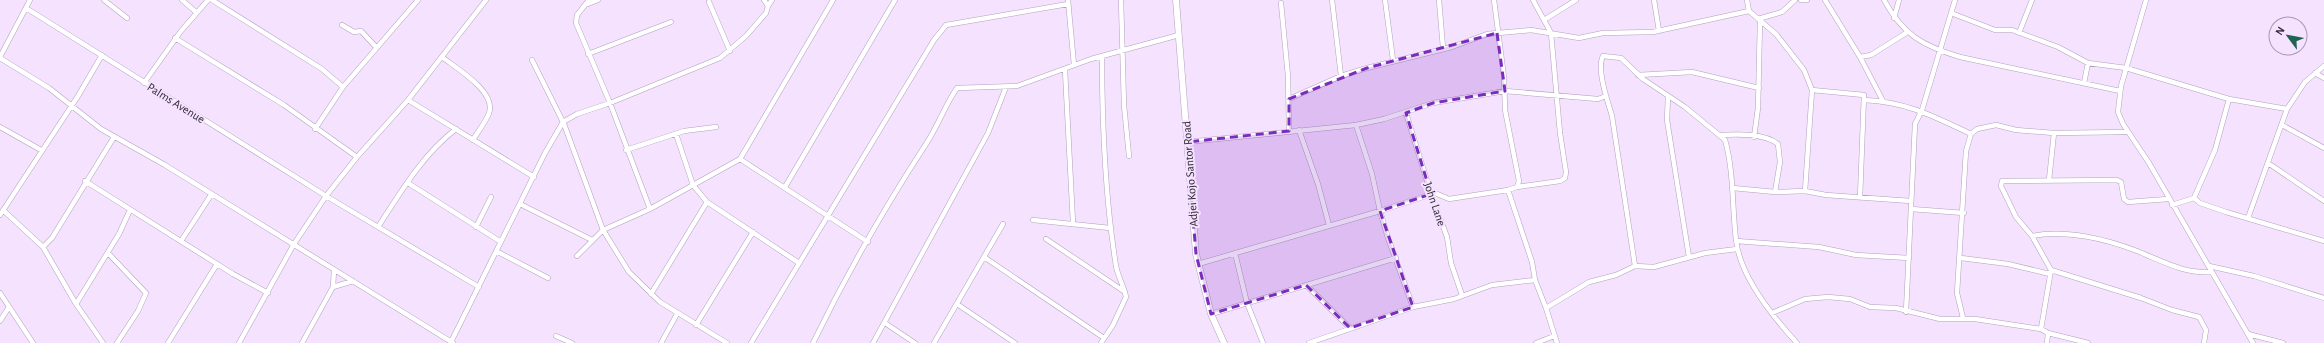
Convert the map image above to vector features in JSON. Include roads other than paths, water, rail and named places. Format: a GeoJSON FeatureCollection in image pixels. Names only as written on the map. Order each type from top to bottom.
{"type":"FeatureCollection","features":[{"type":"Feature","properties":{"kind":"street"},"geometry":{"type":"LineString","coordinates":[[30,0],[0,58],[49,88],[114,137],[151,156],[211,195],[294,244],[452,343],[478,287],[553,137],[567,119],[720,58],[730,51],[761,20],[772,0]]}},
{"type":"Feature","properties":{"kind":"street"},"geometry":{"type":"LineString","coordinates":[[104,0],[127,18]]}},
{"type":"Feature","properties":{"kind":"street"},"geometry":{"type":"LineString","coordinates":[[182,0],[196,12]]}},
{"type":"Feature","properties":{"kind":"street"},"geometry":{"type":"LineString","coordinates":[[144,83],[175,38],[208,0]]}},
{"type":"Feature","properties":{"kind":"street"},"geometry":{"type":"LineString","coordinates":[[212,0],[322,69],[343,87]]}},
{"type":"Feature","properties":{"kind":"street"},"geometry":{"type":"LineString","coordinates":[[315,129],[343,87],[418,0]]}},
{"type":"Feature","properties":{"kind":"street"},"geometry":{"type":"LineString","coordinates":[[239,343],[294,244],[326,196],[357,157],[408,100],[486,0]]}},
{"type":"Feature","properties":{"kind":"street"},"geometry":{"type":"LineString","coordinates":[[589,0],[577,15],[576,23],[610,103],[626,150],[650,209]]}},
{"type":"Feature","properties":{"kind":"street"},"geometry":{"type":"LineString","coordinates":[[585,5],[598,0]]}},
{"type":"Feature","properties":{"kind":"street"},"geometry":{"type":"LineString","coordinates":[[764,0],[768,6]]}},
{"type":"Feature","properties":{"kind":"street"},"geometry":{"type":"LineString","coordinates":[[577,256],[603,230],[650,209],[740,159],[833,0]]}},
{"type":"Feature","properties":{"kind":"street"},"geometry":{"type":"LineString","coordinates":[[785,187],[895,0]]}},
{"type":"Feature","properties":{"kind":"street"},"geometry":{"type":"LineString","coordinates":[[1120,0],[1124,105],[1129,156]]}},
{"type":"Feature","properties":{"kind":"street","name":"Adjei Kojo Santor Road"},"geometry":{"type":"LineString","coordinates":[[1176,0],[1198,264],[1211,314],[1224,343]]}},
{"type":"Feature","properties":{"kind":"street"},"geometry":{"type":"LineString","coordinates":[[1332,0],[1341,76]]}},
{"type":"Feature","properties":{"kind":"street"},"geometry":{"type":"LineString","coordinates":[[1385,0],[1392,60]]}},
{"type":"Feature","properties":{"kind":"street"},"geometry":{"type":"LineString","coordinates":[[1439,0],[1443,48]]}},
{"type":"Feature","properties":{"kind":"street"},"geometry":{"type":"LineString","coordinates":[[1494,0],[1505,91],[1505,110],[1519,181],[1517,187]]}},
{"type":"Feature","properties":{"kind":"street"},"geometry":{"type":"LineString","coordinates":[[1198,264],[1380,211],[1431,194],[1438,193],[1449,199],[1560,181],[1566,175],[1556,96],[1551,33],[1532,0]]}},
{"type":"Feature","properties":{"kind":"street"},"geometry":{"type":"LineString","coordinates":[[1544,20],[1576,0]]}},
{"type":"Feature","properties":{"kind":"street"},"geometry":{"type":"LineString","coordinates":[[1654,0],[1659,31]]}},
{"type":"Feature","properties":{"kind":"street"},"geometry":{"type":"LineString","coordinates":[[1747,0],[1749,11],[1776,34],[1804,70],[1812,90],[1805,191]]}},
{"type":"Feature","properties":{"kind":"street"},"geometry":{"type":"LineString","coordinates":[[1759,20],[1782,12],[1795,0]]}},
{"type":"Feature","properties":{"kind":"street"},"geometry":{"type":"LineString","coordinates":[[1802,0],[1807,0]]}},
{"type":"Feature","properties":{"kind":"street"},"geometry":{"type":"LineString","coordinates":[[1825,0],[1860,57],[1882,101]]}},
{"type":"Feature","properties":{"kind":"street"},"geometry":{"type":"LineString","coordinates":[[1884,0],[1894,18],[1906,33],[1940,51],[1960,58],[2120,91]]}},
{"type":"Feature","properties":{"kind":"street"},"geometry":{"type":"LineString","coordinates":[[1894,18],[1899,0]]}},
{"type":"Feature","properties":{"kind":"street"},"geometry":{"type":"LineString","coordinates":[[1906,312],[1915,124],[1922,110],[1955,0]]}},
{"type":"Feature","properties":{"kind":"street"},"geometry":{"type":"LineString","coordinates":[[2019,33],[2032,0]]}},
{"type":"Feature","properties":{"kind":"street"},"geometry":{"type":"LineString","coordinates":[[2146,0],[2120,91],[2118,112],[2128,132],[2139,146],[2168,199],[2209,266],[2253,343]]}},
{"type":"Feature","properties":{"kind":"street"},"geometry":{"type":"LineString","coordinates":[[709,2],[730,51]]}},
{"type":"Feature","properties":{"kind":"street"},"geometry":{"type":"LineString","coordinates":[[751,343],[934,40],[946,25],[1068,2],[1074,65]]}},
{"type":"Feature","properties":{"kind":"street"},"geometry":{"type":"LineString","coordinates":[[1281,3],[1289,99],[1289,131]]}},
{"type":"Feature","properties":{"kind":"street","name":"Palms Avenue"},"geometry":{"type":"LineString","coordinates":[[26,8],[326,196],[478,287]]}},
{"type":"Feature","properties":{"kind":"street"},"geometry":{"type":"LineString","coordinates":[[1289,99],[1341,76],[1392,60],[1452,47],[1480,36],[1525,30],[1579,38],[1598,33],[1659,31],[1749,11]]}},
{"type":"Feature","properties":{"kind":"street"},"geometry":{"type":"LineString","coordinates":[[1951,13],[1996,30],[2019,33],[2058,47],[2088,63],[2126,68],[2229,99],[2287,110]]}},
{"type":"Feature","properties":{"kind":"street"},"geometry":{"type":"LineString","coordinates":[[1754,137],[1759,88],[1759,20]]}},
{"type":"Feature","properties":{"kind":"street"},"geometry":{"type":"LineString","coordinates":[[588,54],[671,22]]}},
{"type":"Feature","properties":{"kind":"street"},"geometry":{"type":"LineString","coordinates":[[342,25],[354,32],[361,31],[376,47]]}},
{"type":"Feature","properties":{"kind":"street"},"geometry":{"type":"LineString","coordinates":[[1860,57],[1863,58],[1871,55],[1906,33]]}},
{"type":"Feature","properties":{"kind":"street"},"geometry":{"type":"LineString","coordinates":[[812,343],[915,160],[941,120],[957,88],[1017,86],[1121,50],[1179,36]]}},
{"type":"Feature","properties":{"kind":"street"},"geometry":{"type":"LineString","coordinates":[[175,38],[284,105],[315,129],[357,157]]}},
{"type":"Feature","properties":{"kind":"street"},"geometry":{"type":"LineString","coordinates":[[102,55],[72,106],[41,150],[1,212],[43,247],[76,304],[103,343]]}},
{"type":"Feature","properties":{"kind":"street"},"geometry":{"type":"LineString","coordinates":[[1101,343],[1126,300],[1125,292],[1116,268],[1110,228],[1104,141],[1102,56]]}},
{"type":"Feature","properties":{"kind":"street"},"geometry":{"type":"LineString","coordinates":[[1635,266],[1612,116],[1606,96],[1600,61],[1603,56],[1621,58],[1638,75],[1720,135],[1726,142],[1733,188],[1737,249],[1746,273],[1772,313],[1797,343]]}},
{"type":"Feature","properties":{"kind":"street"},"geometry":{"type":"LineString","coordinates":[[442,57],[479,86],[489,99],[490,112],[473,140]]}},
{"type":"Feature","properties":{"kind":"street"},"geometry":{"type":"LineString","coordinates":[[532,60],[564,124],[603,230],[629,272],[651,294],[677,314],[727,343]]}},
{"type":"Feature","properties":{"kind":"street"},"geometry":{"type":"LineString","coordinates":[[2084,83],[2088,63]]}},
{"type":"Feature","properties":{"kind":"street"},"geometry":{"type":"LineString","coordinates":[[2248,218],[2287,110],[2294,97],[2315,73],[2324,66]]}},
{"type":"Feature","properties":{"kind":"street"},"geometry":{"type":"LineString","coordinates":[[1064,70],[1073,223]]}},
{"type":"Feature","properties":{"kind":"street"},"geometry":{"type":"LineString","coordinates":[[1638,75],[1692,72],[1759,88]]}},
{"type":"Feature","properties":{"kind":"street"},"geometry":{"type":"LineString","coordinates":[[2315,73],[2324,78]]}},
{"type":"Feature","properties":{"kind":"street"},"geometry":{"type":"LineString","coordinates":[[873,343],[988,133],[1006,87]]}},
{"type":"Feature","properties":{"kind":"street"},"geometry":{"type":"LineString","coordinates":[[1812,90],[1862,94],[1864,100],[1860,198]]}},
{"type":"Feature","properties":{"kind":"street"},"geometry":{"type":"LineString","coordinates":[[1187,142],[1356,125],[1406,112],[1433,103],[1505,91],[1598,99],[1606,96]]}},
{"type":"Feature","properties":{"kind":"street"},"geometry":{"type":"LineString","coordinates":[[1668,96],[1667,120],[1689,257]]}},
{"type":"Feature","properties":{"kind":"street"},"geometry":{"type":"LineString","coordinates":[[2172,205],[2194,198],[2215,150],[2229,99]]}},
{"type":"Feature","properties":{"kind":"street"},"geometry":{"type":"LineString","coordinates":[[408,100],[534,177]]}},
{"type":"Feature","properties":{"kind":"street"},"geometry":{"type":"LineString","coordinates":[[1864,100],[1882,101],[1922,110],[1970,134]]}},
{"type":"Feature","properties":{"kind":"street","name":"John Lane"},"geometry":{"type":"LineString","coordinates":[[1406,112],[1431,194],[1447,237],[1451,263],[1462,296]]}},
{"type":"Feature","properties":{"kind":"street"},"geometry":{"type":"LineString","coordinates":[[2282,124],[2324,148]]}},
{"type":"Feature","properties":{"kind":"street"},"geometry":{"type":"LineString","coordinates":[[1356,125],[1372,174],[1380,211],[1413,307]]}},
{"type":"Feature","properties":{"kind":"street"},"geometry":{"type":"LineString","coordinates":[[1963,318],[1958,293],[1964,213],[1966,151],[1970,134],[1977,129],[1996,125],[2016,130],[2054,133],[2128,132]]}},
{"type":"Feature","properties":{"kind":"street"},"geometry":{"type":"LineString","coordinates":[[0,127],[41,150]]}},
{"type":"Feature","properties":{"kind":"street"},"geometry":{"type":"LineString","coordinates":[[626,150],[676,134],[716,127]]}},
{"type":"Feature","properties":{"kind":"street"},"geometry":{"type":"LineString","coordinates":[[378,227],[408,183],[439,144],[456,129]]}},
{"type":"Feature","properties":{"kind":"street"},"geometry":{"type":"LineString","coordinates":[[1299,130],[1318,184],[1329,225]]}},
{"type":"Feature","properties":{"kind":"street"},"geometry":{"type":"LineString","coordinates":[[2049,180],[2054,133]]}},
{"type":"Feature","properties":{"kind":"street"},"geometry":{"type":"LineString","coordinates":[[676,134],[693,185],[707,202],[799,263]]}},
{"type":"Feature","properties":{"kind":"street"},"geometry":{"type":"LineString","coordinates":[[1720,135],[1774,140],[1780,148],[1780,162],[1775,192]]}},
{"type":"Feature","properties":{"kind":"street"},"geometry":{"type":"LineString","coordinates":[[43,247],[52,238],[85,181],[114,137]]}},
{"type":"Feature","properties":{"kind":"street"},"geometry":{"type":"LineString","coordinates":[[740,159],[828,214],[868,242]]}},
{"type":"Feature","properties":{"kind":"street"},"geometry":{"type":"LineString","coordinates":[[2268,163],[2324,201]]}},
{"type":"Feature","properties":{"kind":"street"},"geometry":{"type":"LineString","coordinates":[[2041,329],[2051,272],[2032,236],[2016,216],[2001,186],[2002,181],[2117,180],[2121,182],[2124,199],[2128,202],[2168,199]]}},
{"type":"Feature","properties":{"kind":"street"},"geometry":{"type":"LineString","coordinates":[[85,181],[217,264],[268,293]]}},
{"type":"Feature","properties":{"kind":"street"},"geometry":{"type":"LineString","coordinates":[[408,183],[501,242]]}},
{"type":"Feature","properties":{"kind":"street"},"geometry":{"type":"LineString","coordinates":[[1733,188],[1775,192],[1805,191],[1860,198],[1911,201]]}},
{"type":"Feature","properties":{"kind":"street"},"geometry":{"type":"LineString","coordinates":[[1508,190],[1532,262],[1535,280],[1557,343]]}},
{"type":"Feature","properties":{"kind":"street"},"geometry":{"type":"LineString","coordinates":[[181,241],[211,195]]}},
{"type":"Feature","properties":{"kind":"street"},"geometry":{"type":"LineString","coordinates":[[476,227],[491,197]]}},
{"type":"Feature","properties":{"kind":"street"},"geometry":{"type":"LineString","coordinates":[[2194,198],[2200,203],[2324,240]]}},
{"type":"Feature","properties":{"kind":"street"},"geometry":{"type":"LineString","coordinates":[[651,294],[707,202]]}},
{"type":"Feature","properties":{"kind":"street"},"geometry":{"type":"LineString","coordinates":[[520,204],[592,240]]}},
{"type":"Feature","properties":{"kind":"street"},"geometry":{"type":"LineString","coordinates":[[1911,209],[1964,213]]}},
{"type":"Feature","properties":{"kind":"street"},"geometry":{"type":"LineString","coordinates":[[76,304],[108,252],[130,210]]}},
{"type":"Feature","properties":{"kind":"street"},"geometry":{"type":"LineString","coordinates":[[1033,220],[1110,228]]}},
{"type":"Feature","properties":{"kind":"street"},"geometry":{"type":"LineString","coordinates":[[934,343],[1003,224]]}},
{"type":"Feature","properties":{"kind":"street"},"geometry":{"type":"LineString","coordinates":[[696,325],[753,232]]}},
{"type":"Feature","properties":{"kind":"street"},"geometry":{"type":"LineString","coordinates":[[2032,236],[2045,233],[2072,234],[2136,251],[2196,273],[2212,272]]}},
{"type":"Feature","properties":{"kind":"street"},"geometry":{"type":"LineString","coordinates":[[1046,239],[1125,292]]}},
{"type":"Feature","properties":{"kind":"street"},"geometry":{"type":"LineString","coordinates":[[1736,241],[1819,247],[1856,255],[1909,258]]}},
{"type":"Feature","properties":{"kind":"street"},"geometry":{"type":"LineString","coordinates":[[1546,308],[1589,282],[1616,275],[1635,266],[1654,267],[1689,257],[1737,249]]}},
{"type":"Feature","properties":{"kind":"street"},"geometry":{"type":"LineString","coordinates":[[496,251],[548,278]]}},
{"type":"Feature","properties":{"kind":"street"},"geometry":{"type":"LineString","coordinates":[[108,252],[146,294],[138,311],[117,343]]}},
{"type":"Feature","properties":{"kind":"street"},"geometry":{"type":"LineString","coordinates":[[1234,253],[1247,303],[1263,343]]}},
{"type":"Feature","properties":{"kind":"street"},"geometry":{"type":"LineString","coordinates":[[984,257],[1104,338]]}},
{"type":"Feature","properties":{"kind":"street"},"geometry":{"type":"LineString","coordinates":[[1211,314],[1396,258]]}},
{"type":"Feature","properties":{"kind":"street"},"geometry":{"type":"LineString","coordinates":[[1961,258],[2008,264],[2051,272],[2141,298],[2172,310],[2198,317],[2206,330],[2204,343]]}},
{"type":"Feature","properties":{"kind":"street"},"geometry":{"type":"LineString","coordinates":[[168,343],[217,264]]}},
{"type":"Feature","properties":{"kind":"street"},"geometry":{"type":"LineString","coordinates":[[2209,266],[2254,276],[2324,298]]}},
{"type":"Feature","properties":{"kind":"street"},"geometry":{"type":"LineString","coordinates":[[302,343],[333,287],[334,270]]}},
{"type":"Feature","properties":{"kind":"street"},"geometry":{"type":"LineString","coordinates":[[1309,343],[1413,307],[1462,296],[1505,282],[1535,280]]}},
{"type":"Feature","properties":{"kind":"street"},"geometry":{"type":"LineString","coordinates":[[333,287],[353,281]]}},
{"type":"Feature","properties":{"kind":"street"},"geometry":{"type":"LineString","coordinates":[[1306,285],[1350,328]]}},
{"type":"Feature","properties":{"kind":"street"},"geometry":{"type":"LineString","coordinates":[[0,293],[33,343]]}},
{"type":"Feature","properties":{"kind":"street"},"geometry":{"type":"LineString","coordinates":[[1772,313],[1805,299],[1850,299],[1870,307],[1896,308],[1906,312],[1940,319],[1963,318],[2041,329],[2048,333],[2088,343]]}},
{"type":"Feature","properties":{"kind":"street"},"geometry":{"type":"LineString","coordinates":[[957,304],[1015,343]]}},
{"type":"Feature","properties":{"kind":"street"},"geometry":{"type":"LineString","coordinates":[[0,321],[9,307]]}},
{"type":"Feature","properties":{"kind":"street"},"geometry":{"type":"LineString","coordinates":[[661,343],[677,314]]}},
{"type":"Feature","properties":{"kind":"street"},"geometry":{"type":"LineString","coordinates":[[885,323],[915,343]]}},
{"type":"Feature","properties":{"kind":"street"},"geometry":{"type":"LineString","coordinates":[[2047,343],[2048,333]]}},
{"type":"Feature","properties":{"kind":"street"},"geometry":{"type":"LineString","coordinates":[[2248,334],[2283,343]]}},
{"type":"Feature","properties":{"kind":"street"},"geometry":{"type":"LineString","coordinates":[[556,336],[572,343]]}},
{"type":"Feature","properties":{"kind":"street"},"geometry":{"type":"LineString","coordinates":[[1536,343],[1554,336]]}}]}
